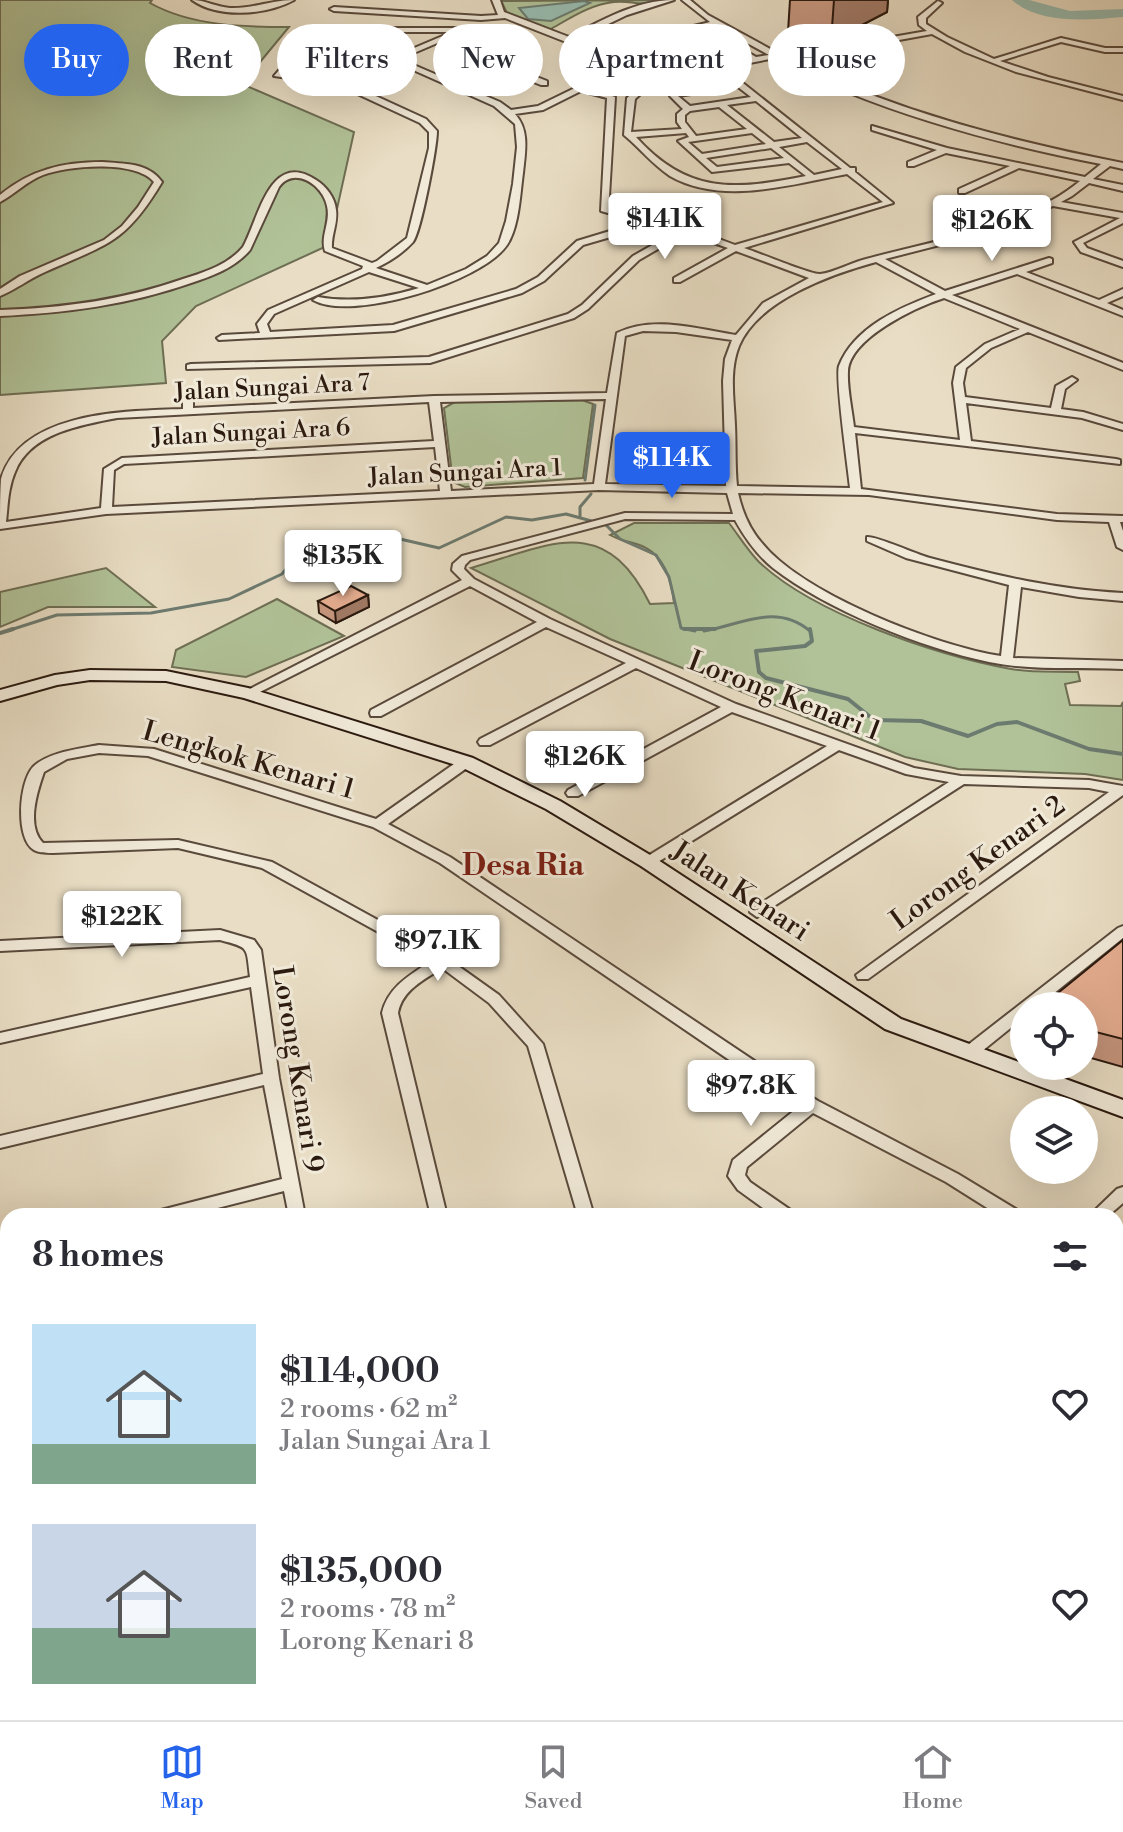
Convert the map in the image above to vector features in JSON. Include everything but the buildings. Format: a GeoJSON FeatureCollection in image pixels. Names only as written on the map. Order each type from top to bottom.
{"type":"FeatureCollection","features":[{"type":"Feature","properties":{"kind":"street"},"geometry":{"type":"LineString","coordinates":[[196,0],[207,6],[245,9],[290,0]]}},
{"type":"Feature","properties":{"kind":"street"},"geometry":{"type":"LineString","coordinates":[[344,0],[336,11],[481,18],[507,16],[559,36]]}},
{"type":"Feature","properties":{"kind":"street"},"geometry":{"type":"LineString","coordinates":[[496,0],[507,16]]}},
{"type":"Feature","properties":{"kind":"street"},"geometry":{"type":"LineString","coordinates":[[602,24],[624,13],[670,0]]}},
{"type":"Feature","properties":{"kind":"street"},"geometry":{"type":"LineString","coordinates":[[686,0],[710,24]]}},
{"type":"Feature","properties":{"kind":"street"},"geometry":{"type":"LineString","coordinates":[[938,3],[921,19],[924,27],[933,32],[997,60],[1069,86],[1123,98]]}},
{"type":"Feature","properties":{"kind":"street"},"geometry":{"type":"LineString","coordinates":[[905,37],[933,32]]}},
{"type":"Feature","properties":{"kind":"street"},"geometry":{"type":"LineString","coordinates":[[997,60],[1061,40],[1105,50],[1123,50]]}},
{"type":"Feature","properties":{"kind":"street"},"geometry":{"type":"LineString","coordinates":[[752,57],[768,62]]}},
{"type":"Feature","properties":{"kind":"street"},"geometry":{"type":"LineString","coordinates":[[752,60],[768,58]]}},
{"type":"Feature","properties":{"kind":"street"},"geometry":{"type":"LineString","coordinates":[[677,280],[737,247],[888,205],[887,199],[852,170],[752,93]]}},
{"type":"Feature","properties":{"kind":"street"},"geometry":{"type":"LineString","coordinates":[[266,335],[262,324],[271,312],[401,250],[411,239],[433,148],[433,131],[423,121],[368,96]]}},
{"type":"Feature","properties":{"kind":"street"},"geometry":{"type":"LineString","coordinates":[[318,300],[333,305],[368,303],[424,286],[479,266],[504,243],[514,205],[521,132],[509,113],[478,96]]}},
{"type":"Feature","properties":{"kind":"street"},"geometry":{"type":"LineString","coordinates":[[509,113],[535,109],[566,96]]}},
{"type":"Feature","properties":{"kind":"street"},"geometry":{"type":"LineString","coordinates":[[605,211],[611,97],[607,96]]}},
{"type":"Feature","properties":{"kind":"street"},"geometry":{"type":"LineString","coordinates":[[628,135],[633,96]]}},
{"type":"Feature","properties":{"kind":"street"},"geometry":{"type":"LineString","coordinates":[[674,96],[688,109]]}},
{"type":"Feature","properties":{"kind":"street"},"geometry":{"type":"LineString","coordinates":[[865,96],[905,113],[1009,142],[1123,166]]}},
{"type":"Feature","properties":{"kind":"street"},"geometry":{"type":"LineString","coordinates":[[628,135],[690,134],[681,114],[688,109],[759,98]]}},
{"type":"Feature","properties":{"kind":"street"},"geometry":{"type":"LineString","coordinates":[[721,104],[812,177]]}},
{"type":"Feature","properties":{"kind":"street"},"geometry":{"type":"LineString","coordinates":[[905,113],[875,128],[945,150],[1123,188]]}},
{"type":"Feature","properties":{"kind":"street"},"geometry":{"type":"LineString","coordinates":[[754,130],[682,141],[715,170],[791,160]]}},
{"type":"Feature","properties":{"kind":"street"},"geometry":{"type":"LineString","coordinates":[[628,135],[674,178],[694,186],[733,189],[852,170]]}},
{"type":"Feature","properties":{"kind":"street"},"geometry":{"type":"LineString","coordinates":[[698,157],[811,139]]}},
{"type":"Feature","properties":{"kind":"street"},"geometry":{"type":"LineString","coordinates":[[911,164],[945,150]]}},
{"type":"Feature","properties":{"kind":"street"},"geometry":{"type":"LineString","coordinates":[[1108,163],[1091,182],[995,229],[818,278],[765,307],[738,338],[728,363],[732,489],[736,517],[770,562],[801,582],[924,637],[971,653],[1007,660],[1123,665]]}},
{"type":"Feature","properties":{"kind":"street"},"geometry":{"type":"LineString","coordinates":[[0,199],[27,179],[72,164],[137,168],[150,172],[158,182],[143,213],[101,247],[26,276],[0,293]]}},
{"type":"Feature","properties":{"kind":"street"},"geometry":{"type":"LineString","coordinates":[[962,191],[1016,167]]}},
{"type":"Feature","properties":{"kind":"street"},"geometry":{"type":"LineString","coordinates":[[0,313],[88,309],[124,303],[202,276],[238,258],[251,245],[271,191],[281,176],[287,174],[309,179],[327,195],[332,206],[328,249],[368,267],[424,286]]}},
{"type":"Feature","properties":{"kind":"street"},"geometry":{"type":"LineString","coordinates":[[1052,203],[1123,218]]}},
{"type":"Feature","properties":{"kind":"street"},"geometry":{"type":"LineString","coordinates":[[1123,218],[1078,242],[1084,250],[1123,264]]}},
{"type":"Feature","properties":{"kind":"street"},"geometry":{"type":"LineString","coordinates":[[222,338],[394,328],[532,285],[568,251],[599,235],[620,231],[695,233],[818,278]]}},
{"type":"Feature","properties":{"kind":"street"},"geometry":{"type":"LineString","coordinates":[[191,367],[436,359],[571,316],[585,307],[636,258],[667,240],[669,231]]}},
{"type":"Feature","properties":{"kind":"street"},"geometry":{"type":"LineString","coordinates":[[878,259],[947,296],[1122,366]]}},
{"type":"Feature","properties":{"kind":"street"},"geometry":{"type":"LineString","coordinates":[[856,492],[843,368],[847,354],[870,328],[883,320],[1049,261]]}},
{"type":"Feature","properties":{"kind":"street"},"geometry":{"type":"LineString","coordinates":[[1019,272],[1123,313]]}},
{"type":"Feature","properties":{"kind":"street"},"geometry":{"type":"LineString","coordinates":[[1099,304],[1123,292]]}},
{"type":"Feature","properties":{"kind":"street"},"geometry":{"type":"LineString","coordinates":[[599,487],[617,348],[623,331],[647,327],[738,338]]}},
{"type":"Feature","properties":{"kind":"street"},"geometry":{"type":"LineString","coordinates":[[966,444],[958,375],[961,367],[988,346],[1028,329]]}},
{"type":"Feature","properties":{"kind":"street"},"geometry":{"type":"LineString","coordinates":[[1055,411],[1060,388],[1072,380]]}},
{"type":"Feature","properties":{"kind":"street"},"geometry":{"type":"LineString","coordinates":[[188,392],[188,411]]}},
{"type":"Feature","properties":{"kind":"street","name":"Jalan Sungai Ara 7"},"geometry":{"type":"LineString","coordinates":[[0,525],[8,474],[13,463],[33,443],[91,420],[188,411],[434,399],[611,396]]}},
{"type":"Feature","properties":{"kind":"street"},"geometry":{"type":"LineString","coordinates":[[434,399],[446,494]]}},
{"type":"Feature","properties":{"kind":"street"},"geometry":{"type":"LineString","coordinates":[[960,399],[1055,411],[1123,427]]}},
{"type":"Feature","properties":{"kind":"street"},"geometry":{"type":"LineString","coordinates":[[849,429],[1116,462]]}},
{"type":"Feature","properties":{"kind":"street","name":"Jalan Sungai Ara 6"},"geometry":{"type":"LineString","coordinates":[[106,511],[109,469],[122,461],[440,444]]}},
{"type":"Feature","properties":{"kind":"street","name":"Jalan Sungai Ara 1"},"geometry":{"type":"LineString","coordinates":[[0,525],[106,511],[599,487],[856,492],[1057,517],[1118,518]]}},
{"type":"Feature","properties":{"kind":"street","name":"Lorong Kenari 1"},"geometry":{"type":"LineString","coordinates":[[736,517],[612,518],[593,526],[544,535],[466,558],[459,564],[458,570],[470,581],[546,622],[731,707],[911,771],[961,780],[1089,784],[1122,791]]}},
{"type":"Feature","properties":{"kind":"street"},"geometry":{"type":"LineString","coordinates":[[1118,518],[1123,547]]}},
{"type":"Feature","properties":{"kind":"street"},"geometry":{"type":"LineString","coordinates":[[871,539],[894,551],[1015,584],[1079,595],[1123,597]]}},
{"type":"Feature","properties":{"kind":"street"},"geometry":{"type":"LineString","coordinates":[[248,693],[470,581]]}},
{"type":"Feature","properties":{"kind":"street"},"geometry":{"type":"LineString","coordinates":[[1007,660],[1015,584]]}},
{"type":"Feature","properties":{"kind":"street"},"geometry":{"type":"LineString","coordinates":[[376,713],[546,622]]}},
{"type":"Feature","properties":{"kind":"street"},"geometry":{"type":"LineString","coordinates":[[485,742],[636,663]]}},
{"type":"Feature","properties":{"kind":"street","name":"Jalan Kenari"},"geometry":{"type":"LineString","coordinates":[[0,696],[55,680],[120,674],[166,676],[248,693],[466,762],[553,805],[648,862],[893,1024],[1123,1109]]}},
{"type":"Feature","properties":{"kind":"street"},"geometry":{"type":"LineString","coordinates":[[573,793],[731,707]]}},
{"type":"Feature","properties":{"kind":"street"},"geometry":{"type":"LineString","coordinates":[[648,862],[839,744]]}},
{"type":"Feature","properties":{"kind":"street","name":"Lengkok Kenari 1"},"geometry":{"type":"LineString","coordinates":[[584,1208],[535,1044],[494,999],[442,961],[267,865],[178,844],[39,847],[31,839],[27,802],[33,776],[53,759],[112,749],[149,752],[378,824],[445,860],[812,1105],[952,1178],[1000,1208]]}},
{"type":"Feature","properties":{"kind":"street"},"geometry":{"type":"LineString","coordinates":[[378,824],[466,762]]}},
{"type":"Feature","properties":{"kind":"street"},"geometry":{"type":"LineString","coordinates":[[757,912],[961,780]]}},
{"type":"Feature","properties":{"kind":"street","name":"Lorong Kenari 2"},"geometry":{"type":"LineString","coordinates":[[863,975],[1122,791]]}},
{"type":"Feature","properties":{"kind":"street"},"geometry":{"type":"LineString","coordinates":[[1046,992],[1123,931]]}},
{"type":"Feature","properties":{"kind":"street","name":"Lorong Kenari 9"},"geometry":{"type":"LineString","coordinates":[[0,946],[156,937],[236,937],[249,943],[254,950],[271,1078],[296,1208]]}},
{"type":"Feature","properties":{"kind":"street"},"geometry":{"type":"LineString","coordinates":[[437,1208],[390,1013],[390,1002],[442,961]]}},
{"type":"Feature","properties":{"kind":"street"},"geometry":{"type":"LineString","coordinates":[[0,1038],[258,980]]}},
{"type":"Feature","properties":{"kind":"street"},"geometry":{"type":"LineString","coordinates":[[970,1052],[1010,1021]]}},
{"type":"Feature","properties":{"kind":"street"},"geometry":{"type":"LineString","coordinates":[[0,1142],[271,1078]]}},
{"type":"Feature","properties":{"kind":"street"},"geometry":{"type":"LineString","coordinates":[[775,1208],[744,1186],[736,1176],[736,1170],[739,1164],[812,1105]]}},
{"type":"Feature","properties":{"kind":"street"},"geometry":{"type":"LineString","coordinates":[[193,1208],[291,1183]]}},
{"type":"Feature","properties":{"kind":"street"},"geometry":{"type":"LineString","coordinates":[[1106,1208],[1123,1193]]}},
{"type":"Feature","properties":{"kind":"green space"},"geometry":{"type":"Polygon","coordinates":[[[0,0],[152,0],[150,3],[166,11],[200,21],[227,24],[145,24],[145,96],[261,96],[261,92],[354,132],[329,245],[196,306],[162,341],[166,383],[0,395],[0,0]]]}},
{"type":"Feature","properties":{"kind":"green space"},"geometry":{"type":"Polygon","coordinates":[[[501,1],[658,1],[605,3],[549,30],[543,28],[543,24],[534,24],[507,13],[501,1]]]}},
{"type":"Feature","properties":{"kind":"green space"},"geometry":{"type":"Polygon","coordinates":[[[261,26],[277,27],[277,42],[261,61],[261,26]]]}},
{"type":"Feature","properties":{"kind":"green space"},"geometry":{"type":"Polygon","coordinates":[[[582,400],[593,404],[583,478],[465,487],[453,482],[444,408],[455,402],[582,400]]]}},
{"type":"Feature","properties":{"kind":"green space"},"geometry":{"type":"Polygon","coordinates":[[[634,523],[729,523],[755,558],[783,581],[811,599],[878,630],[981,663],[1011,669],[1078,672],[1080,681],[1065,684],[1070,705],[1121,706],[1123,702],[1123,780],[1085,774],[958,769],[905,757],[610,639],[471,568],[526,551],[573,542],[594,546],[614,556],[632,575],[650,604],[674,603],[670,580],[659,558],[642,546],[610,535],[634,523]]]}},
{"type":"Feature","properties":{"kind":"green space"},"geometry":{"type":"Polygon","coordinates":[[[106,568],[155,607],[48,607],[0,627],[0,592],[106,568]]]}},
{"type":"Feature","properties":{"kind":"green space"},"geometry":{"type":"Polygon","coordinates":[[[277,599],[344,636],[246,677],[172,667],[176,650],[277,599]]]}},
{"type":"Feature","properties":{"kind":"water"},"geometry":{"type":"Polygon","coordinates":[[[584,1],[590,3],[551,21],[528,19],[519,8],[584,1]]]}},
{"type":"Feature","properties":{"kind":"waterway"},"geometry":{"type":"LineString","coordinates":[[1019,0],[1056,13],[1123,13]]}},
{"type":"Feature","properties":{"kind":"waterway"},"geometry":{"type":"LineString","coordinates":[[585,480],[595,405]]}},
{"type":"Feature","properties":{"kind":"waterway"},"geometry":{"type":"LineString","coordinates":[[580,516],[580,507],[591,494]]}},
{"type":"Feature","properties":{"kind":"waterway"},"geometry":{"type":"LineString","coordinates":[[7,631],[57,615],[151,613],[229,599],[282,574],[301,551],[357,534],[374,533],[439,548],[506,517],[532,520],[566,514],[606,525],[620,539],[656,555],[669,577],[681,628],[686,629]]}},
{"type":"Feature","properties":{"kind":"waterway"},"geometry":{"type":"LineString","coordinates":[[712,629],[771,617],[797,622],[810,631]]}},
{"type":"Feature","properties":{"kind":"waterway"},"geometry":{"type":"LineString","coordinates":[[0,633],[13,629]]}},
{"type":"Feature","properties":{"kind":"waterway"},"geometry":{"type":"LineString","coordinates":[[686,629],[712,629]]}},
{"type":"Feature","properties":{"kind":"waterway"},"geometry":{"type":"LineString","coordinates":[[686,629],[695,631]]}},
{"type":"Feature","properties":{"kind":"waterway"},"geometry":{"type":"LineString","coordinates":[[704,631],[712,629]]}},
{"type":"Feature","properties":{"kind":"waterway"},"geometry":{"type":"LineString","coordinates":[[810,629],[812,641],[805,646],[756,651],[759,672],[766,678],[848,699],[874,720],[921,721],[968,736],[997,724],[1017,722],[1089,749],[1123,754]]}},
{"type":"Feature","properties":{"kind":"district","name":"Desa Ria"},"geometry":{"type":"Point","coordinates":[523,865]}}]}
